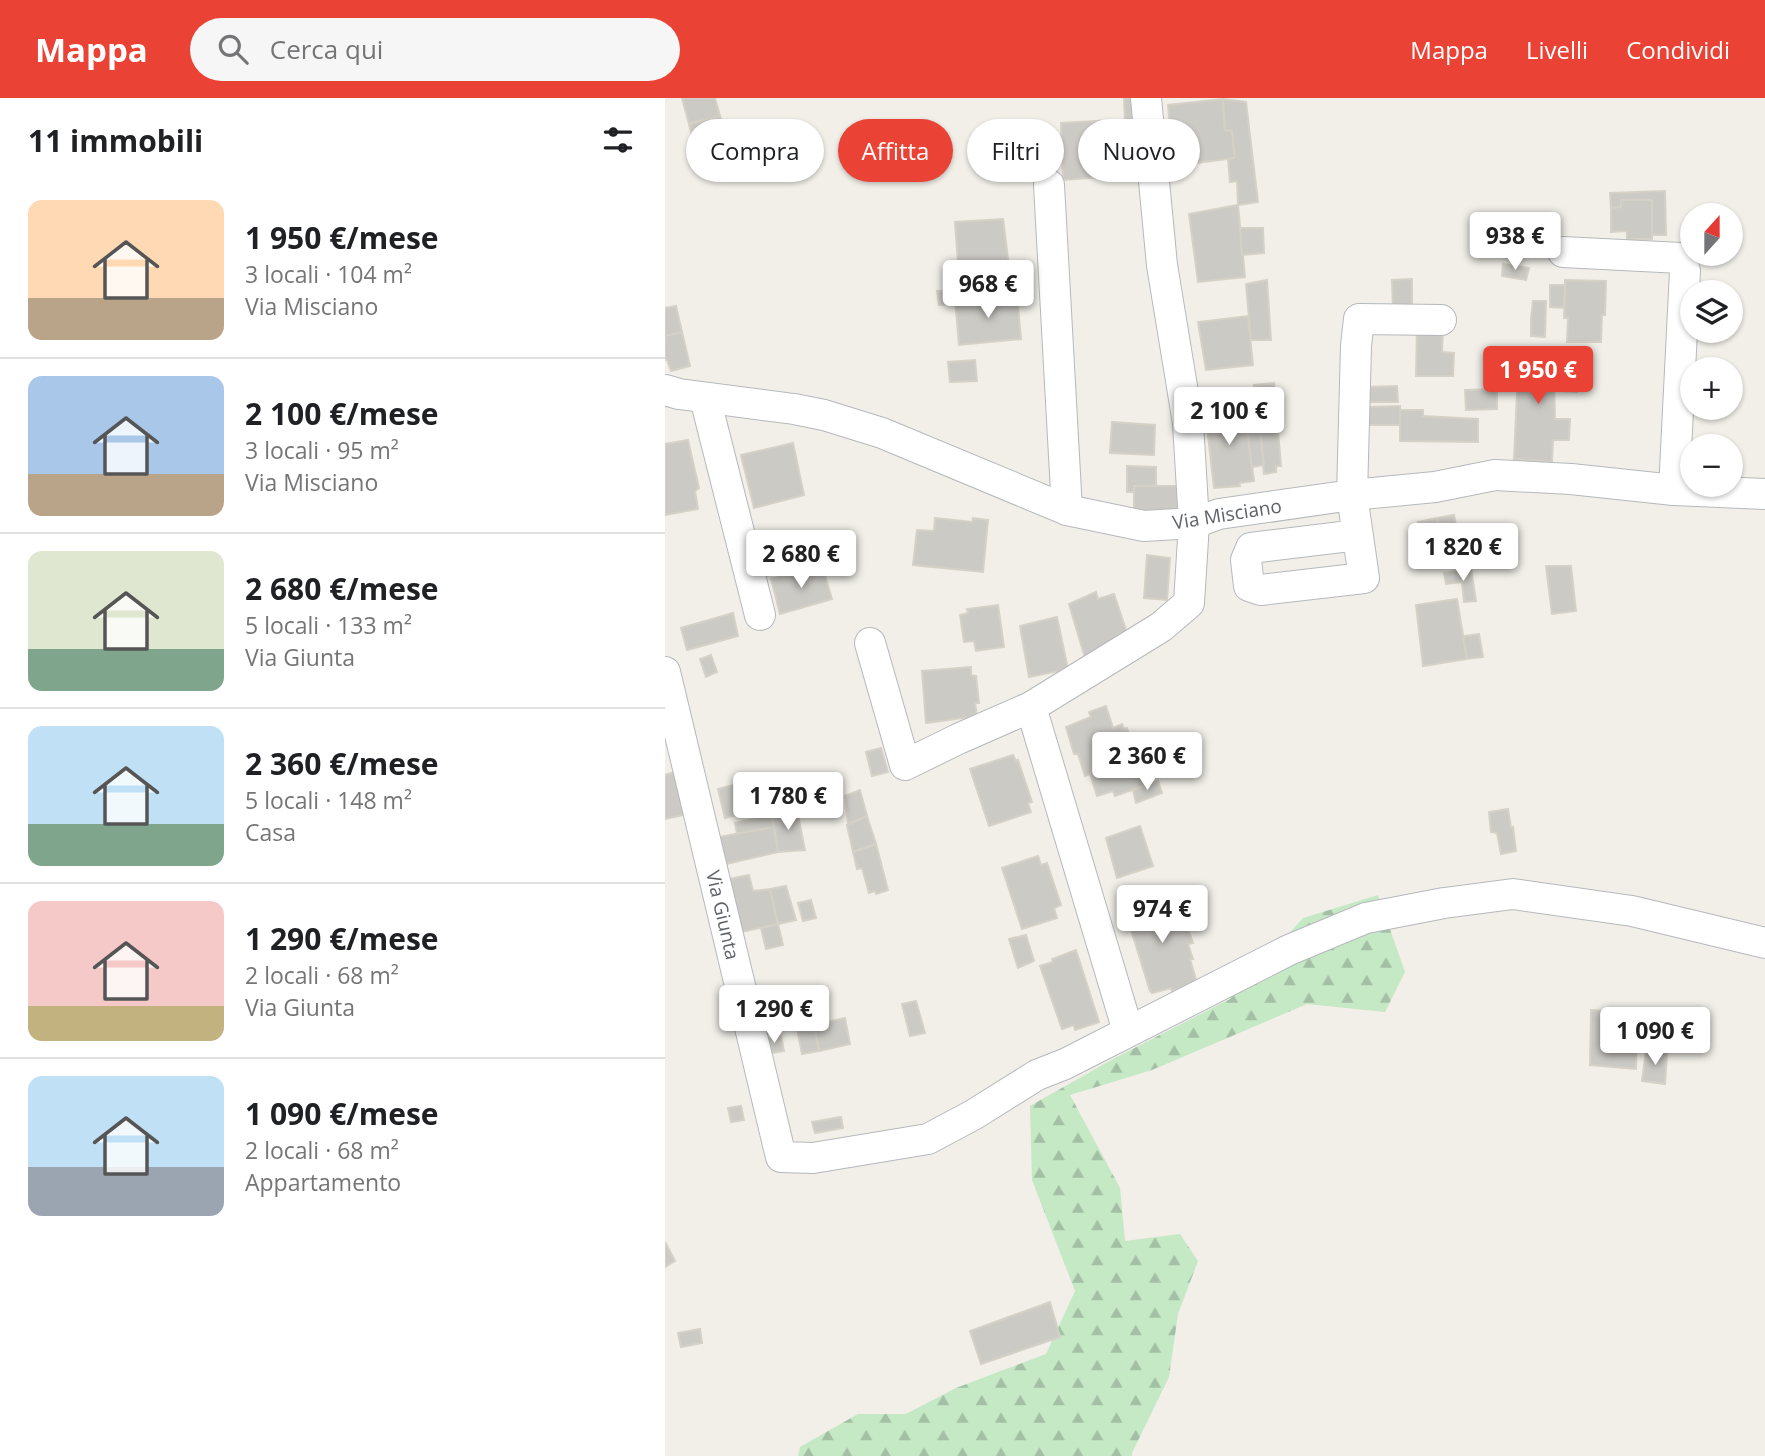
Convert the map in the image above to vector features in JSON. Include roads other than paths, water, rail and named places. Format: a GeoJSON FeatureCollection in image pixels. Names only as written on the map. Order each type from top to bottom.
{"type":"FeatureCollection","features":[{"type":"Feature","properties":{"kind":"street"},"geometry":{"type":"LineString","coordinates":[[870,643],[905,765],[1031,707],[1161,627],[1189,603],[1194,523],[1188,423],[1162,265],[1146,98]]}},
{"type":"Feature","properties":{"kind":"street"},"geometry":{"type":"LineString","coordinates":[[1049,185],[1067,510]]}},
{"type":"Feature","properties":{"kind":"street"},"geometry":{"type":"LineString","coordinates":[[1563,252],[1681,258],[1685,271],[1674,490]]}},
{"type":"Feature","properties":{"kind":"street"},"geometry":{"type":"LineString","coordinates":[[1358,535],[1352,495],[1359,319],[1441,320]]}},
{"type":"Feature","properties":{"kind":"street","name":"Via Misciano"},"geometry":{"type":"LineString","coordinates":[[665,390],[824,415],[882,433],[1067,510],[1144,526],[1194,523],[1219,514],[1352,495],[1435,487],[1495,475],[1571,478],[1674,490],[1765,494]]}},
{"type":"Feature","properties":{"kind":"street"},"geometry":{"type":"LineString","coordinates":[[705,398],[760,615]]}},
{"type":"Feature","properties":{"kind":"street","name":"Via Giunta"},"geometry":{"type":"LineString","coordinates":[[665,672],[781,1157],[813,1158],[928,1139],[1037,1075],[1065,1064],[1128,1031]]}},
{"type":"Feature","properties":{"kind":"street"},"geometry":{"type":"LineString","coordinates":[[1031,707],[1128,1031],[1289,950],[1336,930],[1366,918],[1444,903],[1513,894],[1632,911],[1765,943]]}}]}
